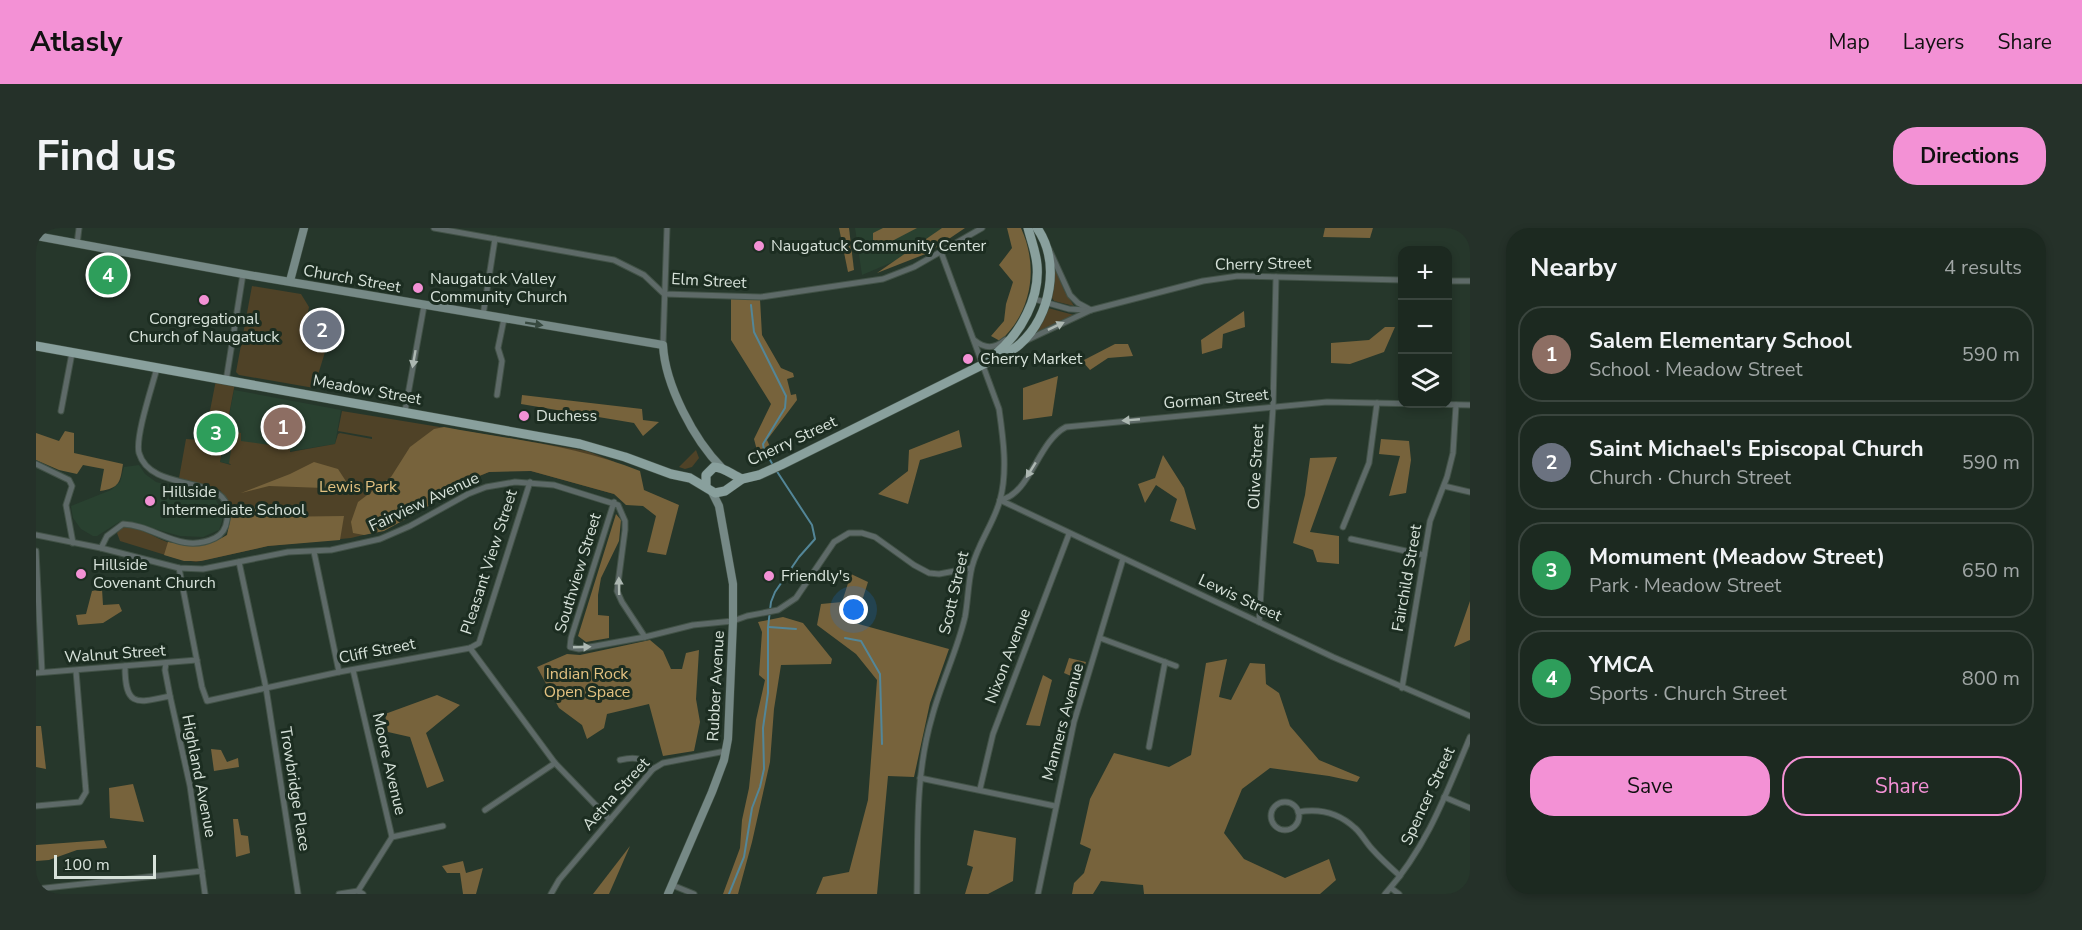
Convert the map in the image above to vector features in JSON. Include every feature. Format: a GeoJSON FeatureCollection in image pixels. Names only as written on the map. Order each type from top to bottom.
{"type":"FeatureCollection","features":[{"type":"Feature","properties":{"kind":"main road","name":"Cherry Street"},"geometry":{"type":"LineString","coordinates":[[983,365],[1010,341],[1034,299],[1037,265],[1028,228]]}},
{"type":"Feature","properties":{"kind":"main road","name":"Cherry Street"},"geometry":{"type":"LineString","coordinates":[[727,489],[742,479],[759,475],[781,465],[983,365],[1021,343],[1038,320],[1046,303],[1050,280],[1047,245],[1037,228]]}},
{"type":"Feature","properties":{"kind":"main road","name":"Meadow Street"},"geometry":{"type":"LineString","coordinates":[[36,346],[580,444],[690,478],[709,490]]}},
{"type":"Feature","properties":{"kind":"main road"},"geometry":{"type":"LineString","coordinates":[[714,467],[726,471],[731,480],[727,489],[718,493],[709,490],[707,473],[714,467]]}},
{"type":"Feature","properties":{"kind":"main road","name":"Cherry Street"},"geometry":{"type":"LineString","coordinates":[[726,471],[742,479]]}},
{"type":"Feature","properties":{"kind":"main road","name":"Meadow Street"},"geometry":{"type":"LineString","coordinates":[[690,478],[707,473]]}},
{"type":"Feature","properties":{"kind":"street"},"geometry":{"type":"LineString","coordinates":[[77,244],[79,228]]}},
{"type":"Feature","properties":{"kind":"street"},"geometry":{"type":"LineString","coordinates":[[290,281],[304,228]]}},
{"type":"Feature","properties":{"kind":"street","name":"Elm Street"},"geometry":{"type":"LineString","coordinates":[[434,228],[614,260],[644,275],[664,294],[761,297],[884,279],[914,267],[982,228]]}},
{"type":"Feature","properties":{"kind":"street"},"geometry":{"type":"LineString","coordinates":[[667,228],[664,360],[672,387],[708,454],[726,471]]}},
{"type":"Feature","properties":{"kind":"street","name":"Church Street"},"geometry":{"type":"LineString","coordinates":[[36,236],[424,306],[663,345]]}},
{"type":"Feature","properties":{"kind":"street"},"geometry":{"type":"LineString","coordinates":[[483,315],[495,239]]}},
{"type":"Feature","properties":{"kind":"street","name":"Cherry Street"},"geometry":{"type":"LineString","coordinates":[[1047,245],[1055,258],[1070,295],[1078,303],[1091,310]]}},
{"type":"Feature","properties":{"kind":"street","name":"Scott Street"},"geometry":{"type":"LineString","coordinates":[[917,894],[917,806],[931,717],[965,618],[971,568],[1000,500],[1003,483],[999,408],[941,252]]}},
{"type":"Feature","properties":{"kind":"street"},"geometry":{"type":"LineString","coordinates":[[226,381],[243,274]]}},
{"type":"Feature","properties":{"kind":"street","name":"Cherry Street"},"geometry":{"type":"LineString","coordinates":[[1021,343],[1091,310],[1214,279],[1238,276],[1398,280]]}},
{"type":"Feature","properties":{"kind":"street","name":"Olive Street"},"geometry":{"type":"LineString","coordinates":[[1260,622],[1273,407],[1276,277]]}},
{"type":"Feature","properties":{"kind":"street"},"geometry":{"type":"LineString","coordinates":[[1452,281],[1470,281]]}},
{"type":"Feature","properties":{"kind":"street","name":"Cherry Street"},"geometry":{"type":"LineString","coordinates":[[1034,299],[1069,309],[1091,310]]}},
{"type":"Feature","properties":{"kind":"street"},"geometry":{"type":"LineString","coordinates":[[405,411],[424,306]]}},
{"type":"Feature","properties":{"kind":"street"},"geometry":{"type":"LineString","coordinates":[[497,395],[502,361],[498,348],[504,319]]}},
{"type":"Feature","properties":{"kind":"street"},"geometry":{"type":"LineString","coordinates":[[973,339],[985,347],[993,347],[1016,331]]}},
{"type":"Feature","properties":{"kind":"street"},"geometry":{"type":"LineString","coordinates":[[61,411],[72,353]]}},
{"type":"Feature","properties":{"kind":"street"},"geometry":{"type":"LineString","coordinates":[[101,548],[107,536],[123,524],[133,525],[173,540],[196,543],[215,538],[226,526],[228,509],[221,495],[210,489],[158,476],[142,460],[138,450],[157,368]]}},
{"type":"Feature","properties":{"kind":"street","name":"Gorman Street"},"geometry":{"type":"LineString","coordinates":[[1000,500],[1007,499],[1014,494],[1030,473],[1050,438],[1066,427],[1327,402],[1470,405]]}},
{"type":"Feature","properties":{"kind":"street"},"geometry":{"type":"LineString","coordinates":[[1343,527],[1369,463],[1377,403]]}},
{"type":"Feature","properties":{"kind":"street","name":"Fairchild Street"},"geometry":{"type":"LineString","coordinates":[[1402,688],[1430,521],[1444,486],[1453,453],[1456,405]]}},
{"type":"Feature","properties":{"kind":"street"},"geometry":{"type":"LineString","coordinates":[[707,473],[708,454]]}},
{"type":"Feature","properties":{"kind":"street"},"geometry":{"type":"LineString","coordinates":[[36,464],[69,480],[72,486],[66,506],[73,543]]}},
{"type":"Feature","properties":{"kind":"street","name":"Fairview Avenue"},"geometry":{"type":"LineString","coordinates":[[36,535],[101,548],[180,568],[203,569],[288,552],[331,550],[380,539],[486,487],[530,482],[554,485],[614,502]]}},
{"type":"Feature","properties":{"kind":"street","name":"Pleasant View Street"},"geometry":{"type":"LineString","coordinates":[[470,648],[479,643],[530,482]]}},
{"type":"Feature","properties":{"kind":"street"},"geometry":{"type":"LineString","coordinates":[[1444,486],[1470,492]]}},
{"type":"Feature","properties":{"kind":"street"},"geometry":{"type":"LineString","coordinates":[[719,506],[727,489]]}},
{"type":"Feature","properties":{"kind":"street","name":"Rubber Avenue"},"geometry":{"type":"LineString","coordinates":[[668,894],[712,792],[726,751],[729,726],[733,584],[719,506],[709,490]]}},
{"type":"Feature","properties":{"kind":"street","name":"Lewis Street"},"geometry":{"type":"LineString","coordinates":[[1000,500],[1402,688],[1470,716]]}},
{"type":"Feature","properties":{"kind":"street"},"geometry":{"type":"LineString","coordinates":[[614,502],[618,505],[625,521],[617,591],[645,637],[693,625],[733,621],[778,610],[796,598],[834,542],[849,533],[862,533],[875,537],[925,571],[939,574],[971,568]]}},
{"type":"Feature","properties":{"kind":"street","name":"Southview Street"},"geometry":{"type":"LineString","coordinates":[[614,502],[570,647],[579,649],[645,637]]}},
{"type":"Feature","properties":{"kind":"street","name":"Nixon Avenue"},"geometry":{"type":"LineString","coordinates":[[980,789],[993,734],[1069,534]]}},
{"type":"Feature","properties":{"kind":"street"},"geometry":{"type":"LineString","coordinates":[[1351,539],[1424,555]]}},
{"type":"Feature","properties":{"kind":"street"},"geometry":{"type":"LineString","coordinates":[[36,551],[39,672]]}},
{"type":"Feature","properties":{"kind":"street"},"geometry":{"type":"LineString","coordinates":[[314,552],[339,672]]}},
{"type":"Feature","properties":{"kind":"street","name":"Manners Avenue"},"geometry":{"type":"LineString","coordinates":[[1038,894],[1074,722],[1123,559]]}},
{"type":"Feature","properties":{"kind":"street","name":"Trowbridge Place"},"geometry":{"type":"LineString","coordinates":[[239,562],[266,688],[298,894]]}},
{"type":"Feature","properties":{"kind":"street","name":"Cliff Street"},"geometry":{"type":"LineString","coordinates":[[180,568],[202,687],[207,701],[339,672],[470,648]]}},
{"type":"Feature","properties":{"kind":"street"},"geometry":{"type":"LineString","coordinates":[[1100,638],[1176,666]]}},
{"type":"Feature","properties":{"kind":"street"},"geometry":{"type":"LineString","coordinates":[[470,648],[555,763],[610,820]]}},
{"type":"Feature","properties":{"kind":"street","name":"Walnut Street"},"geometry":{"type":"LineString","coordinates":[[39,672],[76,671],[197,660]]}},
{"type":"Feature","properties":{"kind":"street"},"geometry":{"type":"LineString","coordinates":[[1149,747],[1165,662]]}},
{"type":"Feature","properties":{"kind":"street","name":"Highland Avenue"},"geometry":{"type":"LineString","coordinates":[[166,663],[165,670],[189,786],[205,894]]}},
{"type":"Feature","properties":{"kind":"street"},"geometry":{"type":"LineString","coordinates":[[125,666],[128,691],[135,700],[142,702],[170,696]]}},
{"type":"Feature","properties":{"kind":"street","name":"Moore Avenue"},"geometry":{"type":"LineString","coordinates":[[353,670],[392,837],[361,893]]}},
{"type":"Feature","properties":{"kind":"street"},"geometry":{"type":"LineString","coordinates":[[36,806],[80,802],[86,792],[76,671]]}},
{"type":"Feature","properties":{"kind":"street","name":"Spencer Street"},"geometry":{"type":"LineString","coordinates":[[1385,894],[1418,851],[1470,737]]}},
{"type":"Feature","properties":{"kind":"street","name":"Aetna Street"},"geometry":{"type":"LineString","coordinates":[[551,894],[559,880],[653,769],[663,763],[726,751]]}},
{"type":"Feature","properties":{"kind":"street"},"geometry":{"type":"LineString","coordinates":[[620,760],[639,758],[653,769]]}},
{"type":"Feature","properties":{"kind":"street"},"geometry":{"type":"LineString","coordinates":[[485,810],[555,763]]}},
{"type":"Feature","properties":{"kind":"street"},"geometry":{"type":"LineString","coordinates":[[920,778],[1055,806]]}},
{"type":"Feature","properties":{"kind":"street"},"geometry":{"type":"LineString","coordinates":[[1444,797],[1470,808]]}},
{"type":"Feature","properties":{"kind":"street"},"geometry":{"type":"LineString","coordinates":[[1280,802],[1293,804],[1298,812],[1298,820],[1289,829],[1277,828],[1272,821],[1271,812],[1280,802]]}},
{"type":"Feature","properties":{"kind":"street"},"geometry":{"type":"LineString","coordinates":[[1298,812],[1314,810],[1329,812],[1347,821],[1400,876]]}},
{"type":"Feature","properties":{"kind":"street"},"geometry":{"type":"LineString","coordinates":[[392,837],[443,826]]}},
{"type":"Feature","properties":{"kind":"street"},"geometry":{"type":"LineString","coordinates":[[36,889],[202,871]]}},
{"type":"Feature","properties":{"kind":"street"},"geometry":{"type":"LineString","coordinates":[[672,885],[694,894]]}},
{"type":"Feature","properties":{"kind":"street"},"geometry":{"type":"LineString","coordinates":[[1391,888],[1400,894]]}},
{"type":"Feature","properties":{"kind":"street"},"geometry":{"type":"LineString","coordinates":[[339,894],[361,893]]}},
{"type":"Feature","properties":{"kind":"shaded area"},"geometry":{"type":"Polygon","coordinates":[[[855,228],[945,228],[916,252],[862,275],[855,228]]]}},
{"type":"Feature","properties":{"kind":"shaded area"},"geometry":{"type":"Polygon","coordinates":[[[234,390],[341,410],[335,444],[286,452],[245,467],[220,462],[234,390]]]}},
{"type":"Feature","properties":{"kind":"shaded area","name":"Hillside Intermediate School"},"geometry":{"type":"Polygon","coordinates":[[[139,465],[145,474],[156,482],[207,495],[216,500],[222,512],[219,530],[203,537],[180,536],[127,521],[119,522],[97,536],[81,529],[73,518],[71,506],[111,490],[120,482],[124,467],[139,465]]]}},
{"type":"Feature","properties":{"kind":"green space"},"geometry":{"type":"Polygon","coordinates":[[[839,228],[849,228],[854,270],[848,272],[839,228]]]}},
{"type":"Feature","properties":{"kind":"green space"},"geometry":{"type":"Polygon","coordinates":[[[883,228],[917,228],[873,251],[873,233],[883,228]]]}},
{"type":"Feature","properties":{"kind":"green space"},"geometry":{"type":"Polygon","coordinates":[[[942,228],[965,228],[928,253],[877,273],[942,228]]]}},
{"type":"Feature","properties":{"kind":"green space"},"geometry":{"type":"Polygon","coordinates":[[[1007,228],[1021,228],[1027,243],[1031,273],[1025,303],[1019,317],[1000,341],[991,336],[1004,321],[1006,304],[1013,282],[999,265],[1012,248],[1007,228]]]}},
{"type":"Feature","properties":{"kind":"green space"},"geometry":{"type":"Polygon","coordinates":[[[1325,228],[1373,228],[1370,238],[1323,237],[1325,228]]]}},
{"type":"Feature","properties":{"kind":"green space"},"geometry":{"type":"Polygon","coordinates":[[[1053,263],[1064,290],[1074,306],[1054,301],[1051,296],[1053,263]]]}},
{"type":"Feature","properties":{"kind":"green space"},"geometry":{"type":"Polygon","coordinates":[[[252,286],[301,294],[309,307],[308,312],[312,313],[309,331],[320,334],[317,350],[325,352],[314,388],[239,375],[236,372],[252,286]]]}},
{"type":"Feature","properties":{"kind":"green space"},"geometry":{"type":"Polygon","coordinates":[[[731,299],[760,299],[762,335],[781,368],[793,373],[794,377],[787,379],[791,395],[796,394],[797,400],[767,440],[773,453],[759,458],[754,439],[771,404],[731,340],[731,299]]]}},
{"type":"Feature","properties":{"kind":"green space"},"geometry":{"type":"Polygon","coordinates":[[[1048,308],[1074,315],[1035,333],[1048,308]]]}},
{"type":"Feature","properties":{"kind":"green space"},"geometry":{"type":"Polygon","coordinates":[[[1244,311],[1245,327],[1223,334],[1222,348],[1202,354],[1201,340],[1244,311]]]}},
{"type":"Feature","properties":{"kind":"green space"},"geometry":{"type":"Polygon","coordinates":[[[1385,327],[1395,327],[1384,352],[1350,364],[1331,363],[1331,343],[1369,340],[1385,327]]]}},
{"type":"Feature","properties":{"kind":"green space"},"geometry":{"type":"Polygon","coordinates":[[[1115,344],[1128,344],[1133,356],[1108,358],[1090,370],[1082,361],[1115,344]]]}},
{"type":"Feature","properties":{"kind":"green space"},"geometry":{"type":"Polygon","coordinates":[[[1058,376],[1052,416],[1023,420],[1023,388],[1058,376]]]}},
{"type":"Feature","properties":{"kind":"green space","name":"Lewis Park"},"geometry":{"type":"Polygon","coordinates":[[[216,380],[235,383],[220,462],[231,465],[229,463],[234,432],[241,433],[241,441],[277,446],[278,441],[291,441],[290,452],[335,444],[340,433],[372,439],[372,437],[338,431],[342,411],[587,451],[615,462],[614,494],[531,471],[489,472],[467,481],[422,510],[384,530],[351,538],[268,546],[196,562],[120,541],[117,533],[122,527],[127,526],[182,546],[198,546],[227,535],[231,521],[231,509],[220,490],[179,478],[186,439],[200,440],[205,436],[216,380]]]}},
{"type":"Feature","properties":{"kind":"green space"},"geometry":{"type":"Polygon","coordinates":[[[522,395],[642,409],[643,420],[659,422],[643,436],[634,423],[521,404],[522,395]]]}},
{"type":"Feature","properties":{"kind":"green space"},"geometry":{"type":"Polygon","coordinates":[[[444,427],[568,449],[640,471],[644,490],[679,505],[666,555],[647,552],[656,516],[643,506],[626,505],[614,494],[531,471],[489,472],[467,481],[384,531],[364,535],[353,533],[351,522],[358,502],[391,477],[410,447],[434,429],[444,427]]]}},
{"type":"Feature","properties":{"kind":"green space"},"geometry":{"type":"Polygon","coordinates":[[[959,430],[962,447],[920,460],[908,504],[878,494],[908,471],[909,450],[959,430]]]}},
{"type":"Feature","properties":{"kind":"green space"},"geometry":{"type":"Polygon","coordinates":[[[65,431],[74,433],[74,453],[123,464],[120,480],[115,486],[100,491],[104,469],[83,465],[77,474],[59,470],[36,460],[36,433],[59,441],[65,431]]]}},
{"type":"Feature","properties":{"kind":"green space"},"geometry":{"type":"Polygon","coordinates":[[[1381,439],[1409,441],[1411,460],[1406,493],[1389,496],[1400,456],[1379,454],[1381,439]]]}},
{"type":"Feature","properties":{"kind":"green space"},"geometry":{"type":"Polygon","coordinates":[[[696,450],[699,458],[692,467],[685,469],[679,467],[696,450]]]}},
{"type":"Feature","properties":{"kind":"green space"},"geometry":{"type":"Polygon","coordinates":[[[1163,455],[1184,488],[1196,530],[1170,521],[1177,499],[1156,485],[1145,503],[1138,484],[1155,478],[1163,455]]]}},
{"type":"Feature","properties":{"kind":"green space"},"geometry":{"type":"Polygon","coordinates":[[[1337,457],[1310,532],[1339,536],[1339,564],[1317,562],[1313,550],[1293,543],[1305,495],[1310,458],[1337,457]]]}},
{"type":"Feature","properties":{"kind":"green space"},"geometry":{"type":"Polygon","coordinates":[[[314,462],[338,469],[351,489],[269,486],[241,493],[290,474],[314,462]]]}},
{"type":"Feature","properties":{"kind":"green space"},"geometry":{"type":"Polygon","coordinates":[[[241,507],[260,507],[268,517],[344,516],[340,540],[268,546],[201,561],[184,561],[164,555],[168,542],[199,545],[213,542],[227,535],[231,516],[241,507]]]}},
{"type":"Feature","properties":{"kind":"green space"},"geometry":{"type":"Polygon","coordinates":[[[616,514],[621,520],[619,541],[601,578],[598,595],[598,615],[609,616],[609,638],[586,642],[578,636],[616,514]]]}},
{"type":"Feature","properties":{"kind":"green space"},"geometry":{"type":"Polygon","coordinates":[[[851,574],[868,582],[855,623],[949,649],[930,703],[914,777],[888,776],[877,894],[816,894],[823,877],[849,872],[868,800],[877,680],[856,654],[817,625],[821,604],[842,602],[851,574]]]}},
{"type":"Feature","properties":{"kind":"green space"},"geometry":{"type":"Polygon","coordinates":[[[102,589],[103,605],[119,604],[122,611],[103,623],[78,625],[76,615],[86,614],[92,591],[102,589]]]}},
{"type":"Feature","properties":{"kind":"green space"},"geometry":{"type":"Polygon","coordinates":[[[1470,601],[1470,640],[1454,647],[1470,601]]]}},
{"type":"Feature","properties":{"kind":"green space"},"geometry":{"type":"Polygon","coordinates":[[[783,617],[803,623],[832,659],[831,664],[781,665],[774,709],[770,762],[752,842],[738,894],[723,894],[740,848],[756,720],[765,680],[759,675],[762,632],[758,622],[783,617]]]}},
{"type":"Feature","properties":{"kind":"green space","name":"Indian Rock Open Space"},"geometry":{"type":"Polygon","coordinates":[[[650,640],[663,651],[671,669],[682,669],[686,653],[699,650],[696,699],[700,722],[694,751],[663,756],[649,704],[607,714],[604,728],[587,739],[582,725],[559,708],[537,667],[567,654],[580,655],[650,640]]]}},
{"type":"Feature","properties":{"kind":"green space"},"geometry":{"type":"Polygon","coordinates":[[[1069,658],[1086,662],[1080,680],[1064,673],[1069,658]]]}},
{"type":"Feature","properties":{"kind":"green space"},"geometry":{"type":"Polygon","coordinates":[[[1227,659],[1219,697],[1231,700],[1250,663],[1265,664],[1266,684],[1279,693],[1290,726],[1319,760],[1360,777],[1357,782],[1270,768],[1242,789],[1224,833],[1244,859],[1285,878],[1329,859],[1336,880],[1320,894],[1144,894],[1143,885],[1101,881],[1093,894],[1072,894],[1074,883],[1084,873],[1091,849],[1080,844],[1090,799],[1114,753],[1169,767],[1191,755],[1206,663],[1227,659]]]}},
{"type":"Feature","properties":{"kind":"green space"},"geometry":{"type":"Polygon","coordinates":[[[1043,675],[1052,680],[1040,726],[1026,725],[1043,675]]]}},
{"type":"Feature","properties":{"kind":"green space"},"geometry":{"type":"Polygon","coordinates":[[[437,695],[460,705],[426,733],[444,781],[427,788],[410,737],[388,732],[385,714],[437,695]]]}},
{"type":"Feature","properties":{"kind":"green space"},"geometry":{"type":"Polygon","coordinates":[[[36,726],[41,726],[46,769],[36,767],[36,726]]]}},
{"type":"Feature","properties":{"kind":"green space"},"geometry":{"type":"Polygon","coordinates":[[[211,749],[221,750],[227,762],[238,758],[239,767],[214,771],[211,749]]]}},
{"type":"Feature","properties":{"kind":"green space"},"geometry":{"type":"Polygon","coordinates":[[[133,784],[144,822],[110,818],[109,788],[133,784]]]}},
{"type":"Feature","properties":{"kind":"green space"},"geometry":{"type":"Polygon","coordinates":[[[233,819],[238,819],[241,835],[248,836],[250,853],[236,857],[233,819]]]}},
{"type":"Feature","properties":{"kind":"green space"},"geometry":{"type":"Polygon","coordinates":[[[974,830],[1016,838],[1013,881],[988,894],[965,894],[973,867],[967,865],[974,830]]]}},
{"type":"Feature","properties":{"kind":"green space"},"geometry":{"type":"Polygon","coordinates":[[[104,840],[107,848],[77,850],[49,860],[36,861],[36,845],[104,840]]]}},
{"type":"Feature","properties":{"kind":"green space"},"geometry":{"type":"Polygon","coordinates":[[[630,846],[609,894],[593,894],[630,846]]]}},
{"type":"Feature","properties":{"kind":"green space"},"geometry":{"type":"Polygon","coordinates":[[[463,861],[466,873],[483,868],[476,894],[463,894],[460,873],[447,873],[442,866],[463,861]]]}},
{"type":"Feature","properties":{"kind":"waterway"},"geometry":{"type":"LineString","coordinates":[[751,305],[754,332],[786,396],[785,408],[763,444],[773,465]]}},
{"type":"Feature","properties":{"kind":"waterway"},"geometry":{"type":"LineString","coordinates":[[729,894],[744,857],[752,808],[764,769],[763,728],[768,693],[768,627],[771,602],[775,592],[799,557],[815,539],[812,525],[776,470]]}},
{"type":"Feature","properties":{"kind":"waterway"},"geometry":{"type":"LineString","coordinates":[[769,627],[796,629]]}},
{"type":"Feature","properties":{"kind":"waterway"},"geometry":{"type":"LineString","coordinates":[[845,638],[861,641],[880,674],[882,744]]}},
{"type":"Feature","properties":{"kind":"place","name":"Naugatuck Community Center"},"geometry":{"type":"Point","coordinates":[759,246]}},
{"type":"Feature","properties":{"kind":"place","name":"YMCA"},"geometry":{"type":"Point","coordinates":[108,275]}},
{"type":"Feature","properties":{"kind":"place","name":"Naugatuck Valley Community Church"},"geometry":{"type":"Point","coordinates":[418,288]}},
{"type":"Feature","properties":{"kind":"place","name":"Congregational Church of Naugatuck"},"geometry":{"type":"Point","coordinates":[204,300]}},
{"type":"Feature","properties":{"kind":"place","name":"Saint Michael's Episcopal Church"},"geometry":{"type":"Point","coordinates":[322,330]}},
{"type":"Feature","properties":{"kind":"place","name":"Cherry Market"},"geometry":{"type":"Point","coordinates":[968,359]}},
{"type":"Feature","properties":{"kind":"place","name":"Duchess"},"geometry":{"type":"Point","coordinates":[524,416]}},
{"type":"Feature","properties":{"kind":"place","name":"Salem Elementary School"},"geometry":{"type":"Point","coordinates":[283,427]}},
{"type":"Feature","properties":{"kind":"place","name":"Momument (Meadow Street)"},"geometry":{"type":"Point","coordinates":[216,433]}},
{"type":"Feature","properties":{"kind":"place","name":"Hillside Intermediate School"},"geometry":{"type":"Point","coordinates":[150,501]}},
{"type":"Feature","properties":{"kind":"place","name":"Hillside Covenant Church"},"geometry":{"type":"Point","coordinates":[81,574]}},
{"type":"Feature","properties":{"kind":"place","name":"Friendly's"},"geometry":{"type":"Point","coordinates":[769,576]}}]}
